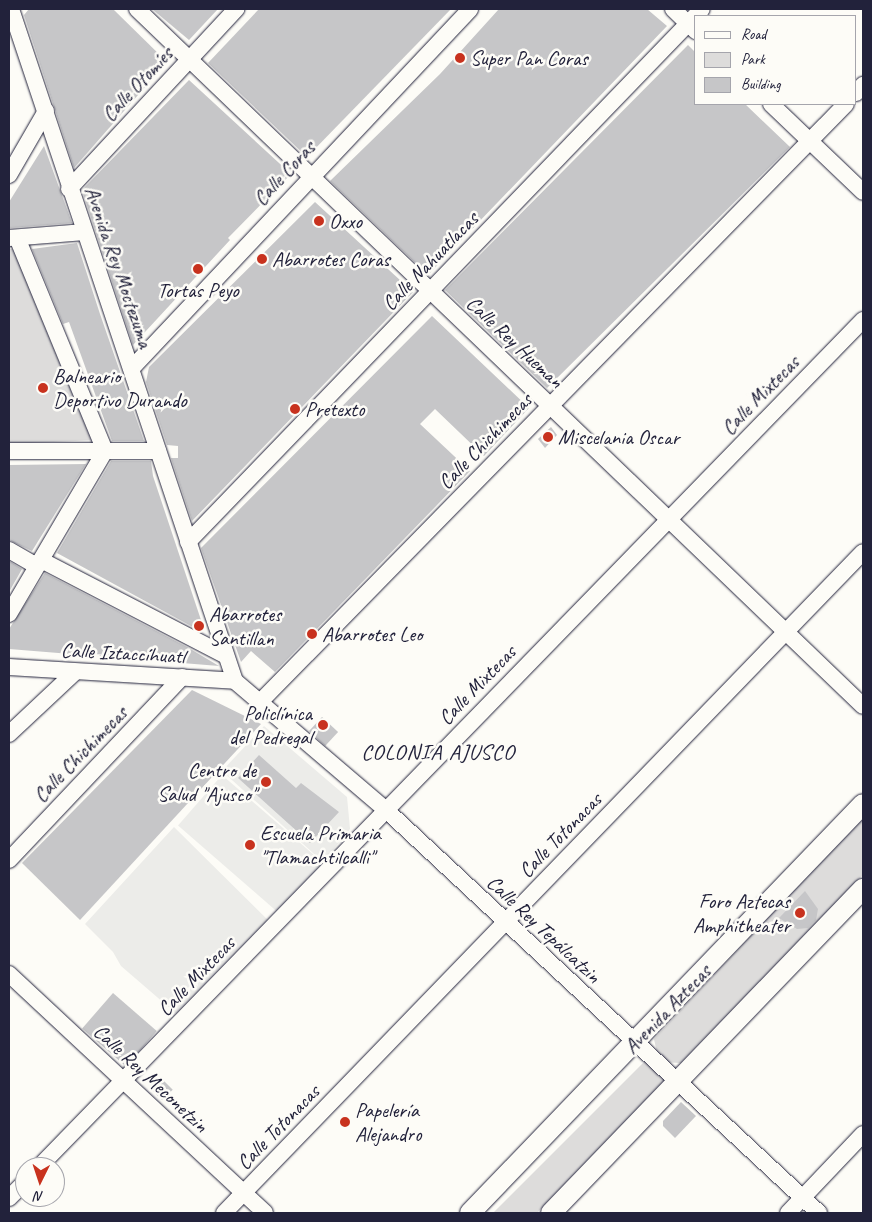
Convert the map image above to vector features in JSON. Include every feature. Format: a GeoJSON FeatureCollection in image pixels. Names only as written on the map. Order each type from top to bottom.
{"type":"FeatureCollection","features":[{"type":"Feature","properties":{"kind":"main road","name":"Avenida Aztecas"},"geometry":{"type":"LineString","coordinates":[[470,1213],[863,804]]}},
{"type":"Feature","properties":{"kind":"main road"},"geometry":{"type":"LineString","coordinates":[[551,1213],[863,889]]}},
{"type":"Feature","properties":{"kind":"street","name":"Avenida Rey Moctezuma"},"geometry":{"type":"LineString","coordinates":[[11,9],[46,111],[69,189],[132,368],[235,681]]}},
{"type":"Feature","properties":{"kind":"street","name":"Calle Rey Hueman"},"geometry":{"type":"LineString","coordinates":[[137,9],[431,292],[551,404],[863,706]]}},
{"type":"Feature","properties":{"kind":"street","name":"Calle Otomíes"},"geometry":{"type":"LineString","coordinates":[[69,189],[236,9]]}},
{"type":"Feature","properties":{"kind":"street","name":"Calle Coras"},"geometry":{"type":"LineString","coordinates":[[132,368],[470,9]]}},
{"type":"Feature","properties":{"kind":"street"},"geometry":{"type":"LineString","coordinates":[[673,9],[692,27]]}},
{"type":"Feature","properties":{"kind":"street","name":"Calle Nahuatlacas"},"geometry":{"type":"LineString","coordinates":[[188,542],[692,27]]}},
{"type":"Feature","properties":{"kind":"street"},"geometry":{"type":"LineString","coordinates":[[772,105],[863,192]]}},
{"type":"Feature","properties":{"kind":"street","name":"Calle Chichimecas"},"geometry":{"type":"LineString","coordinates":[[260,702],[845,105]]}},
{"type":"Feature","properties":{"kind":"street"},"geometry":{"type":"LineString","coordinates":[[9,175],[46,111]]}},
{"type":"Feature","properties":{"kind":"street"},"geometry":{"type":"LineString","coordinates":[[85,232],[13,238],[105,451]]}},
{"type":"Feature","properties":{"kind":"street","name":"Calle Mixtecas"},"geometry":{"type":"LineString","coordinates":[[49,1157],[385,809],[863,320]]}},
{"type":"Feature","properties":{"kind":"street"},"geometry":{"type":"LineString","coordinates":[[9,614],[105,451]]}},
{"type":"Feature","properties":{"kind":"street"},"geometry":{"type":"LineString","coordinates":[[9,452],[158,451]]}},
{"type":"Feature","properties":{"kind":"street"},"geometry":{"type":"LineString","coordinates":[[9,550],[226,656]]}},
{"type":"Feature","properties":{"kind":"street","name":"Calle Totonacas"},"geometry":{"type":"LineString","coordinates":[[224,1213],[863,552]]}},
{"type":"Feature","properties":{"kind":"street","name":"Calle Iztaccíhuatl"},"geometry":{"type":"LineString","coordinates":[[9,667],[74,673],[235,681]]}},
{"type":"Feature","properties":{"kind":"street"},"geometry":{"type":"LineString","coordinates":[[9,734],[74,673]]}},
{"type":"Feature","properties":{"kind":"street","name":"Calle Chichimecas"},"geometry":{"type":"LineString","coordinates":[[9,860],[182,677]]}},
{"type":"Feature","properties":{"kind":"street","name":"Calle Rey Tepálcatzin"},"geometry":{"type":"LineString","coordinates":[[235,681],[385,809],[634,1044],[819,1213]]}},
{"type":"Feature","properties":{"kind":"street","name":"Calle Rey Meconetzin"},"geometry":{"type":"LineString","coordinates":[[9,974],[265,1213]]}},
{"type":"Feature","properties":{"kind":"street"},"geometry":{"type":"LineString","coordinates":[[788,1213],[863,1134]]}},
{"type":"Feature","properties":{"kind":"shaded area"},"geometry":{"type":"Polygon","coordinates":[[[264,726],[347,797],[350,829],[323,862],[222,771],[264,726]]]}},
{"type":"Feature","properties":{"kind":"shaded area","name":"Escuela Primaria \"Tlamachtilcalli\""},"geometry":{"type":"Polygon","coordinates":[[[222,775],[325,864],[281,915],[178,826],[222,775]]]}},
{"type":"Feature","properties":{"kind":"shaded area"},"geometry":{"type":"Polygon","coordinates":[[[174,827],[270,922],[179,1016],[121,966],[113,952],[85,924],[174,827]]]}},
{"type":"Feature","properties":{"kind":"green space","name":"Balneario Deportivo Durando"},"geometry":{"type":"Polygon","coordinates":[[[9,249],[21,249],[97,440],[9,444],[9,249]]]}},
{"type":"Feature","properties":{"kind":"green space"},"geometry":{"type":"Polygon","coordinates":[[[863,816],[863,875],[681,1063],[659,1062],[654,1039],[863,816]]]}},
{"type":"Feature","properties":{"kind":"green space"},"geometry":{"type":"Polygon","coordinates":[[[645,1061],[669,1076],[537,1213],[493,1213],[645,1061]]]}},
{"type":"Feature","properties":{"kind":"building"},"geometry":{"type":"Polygon","coordinates":[[[29,9],[113,9],[167,62],[74,168],[24,15],[29,9]]]}},
{"type":"Feature","properties":{"kind":"building"},"geometry":{"type":"Polygon","coordinates":[[[152,9],[218,9],[189,40],[152,9]]]}},
{"type":"Feature","properties":{"kind":"building"},"geometry":{"type":"Polygon","coordinates":[[[259,9],[451,9],[307,157],[208,63],[259,9]]]}},
{"type":"Feature","properties":{"kind":"building"},"geometry":{"type":"Polygon","coordinates":[[[499,9],[647,9],[667,26],[428,275],[330,181],[440,74],[499,9]]]}},
{"type":"Feature","properties":{"kind":"building"},"geometry":{"type":"Polygon","coordinates":[[[688,45],[694,51],[694,105],[746,105],[790,147],[547,388],[445,290],[688,45]]]}},
{"type":"Feature","properties":{"kind":"building"},"geometry":{"type":"Polygon","coordinates":[[[189,80],[291,174],[228,238],[230,240],[133,345],[82,190],[189,80]]]}},
{"type":"Feature","properties":{"kind":"building"},"geometry":{"type":"Polygon","coordinates":[[[44,146],[72,223],[9,228],[9,202],[44,146]]]}},
{"type":"Feature","properties":{"kind":"building"},"geometry":{"type":"Polygon","coordinates":[[[315,202],[413,292],[192,521],[171,458],[178,458],[178,446],[167,445],[146,382],[149,367],[315,202]]]}},
{"type":"Feature","properties":{"kind":"building"},"geometry":{"type":"Polygon","coordinates":[[[77,243],[144,441],[112,441],[69,322],[63,324],[32,249],[77,243]]]}},
{"type":"Feature","properties":{"kind":"building"},"geometry":{"type":"Polygon","coordinates":[[[432,316],[529,408],[484,456],[435,409],[420,424],[470,471],[275,672],[251,651],[241,662],[201,548],[432,316]]]}},
{"type":"Feature","properties":{"kind":"building","name":"Miscelania Oscar"},"geometry":{"type":"Polygon","coordinates":[[[551,427],[557,435],[545,448],[538,439],[551,427]]]}},
{"type":"Feature","properties":{"kind":"building"},"geometry":{"type":"Polygon","coordinates":[[[111,461],[151,461],[153,476],[204,629],[202,632],[57,553],[111,461]]]}},
{"type":"Feature","properties":{"kind":"building"},"geometry":{"type":"Polygon","coordinates":[[[86,464],[32,551],[9,540],[9,465],[86,464]]]}},
{"type":"Feature","properties":{"kind":"building"},"geometry":{"type":"Polygon","coordinates":[[[9,561],[22,569],[9,592],[9,561]]]}},
{"type":"Feature","properties":{"kind":"building"},"geometry":{"type":"Polygon","coordinates":[[[45,573],[187,647],[219,666],[9,649],[9,629],[45,573]]]}},
{"type":"Feature","properties":{"kind":"building"},"geometry":{"type":"Polygon","coordinates":[[[192,690],[261,724],[80,920],[22,863],[192,690]]]}},
{"type":"Feature","properties":{"kind":"building","name":"Policlínica del Pedregal"},"geometry":{"type":"Polygon","coordinates":[[[322,717],[338,732],[325,746],[309,731],[322,717]]]}},
{"type":"Feature","properties":{"kind":"building"},"geometry":{"type":"Polygon","coordinates":[[[259,755],[296,788],[301,783],[339,812],[310,843],[238,778],[259,755]]]}},
{"type":"Feature","properties":{"kind":"building","name":"Foro Aztecas Amphitheater"},"geometry":{"type":"Polygon","coordinates":[[[805,891],[818,909],[816,920],[808,928],[797,929],[779,918],[805,891]]]}},
{"type":"Feature","properties":{"kind":"building"},"geometry":{"type":"Polygon","coordinates":[[[113,993],[157,1031],[126,1067],[82,1028],[113,993]]]}},
{"type":"Feature","properties":{"kind":"building"},"geometry":{"type":"Polygon","coordinates":[[[160,1077],[173,1090],[162,1100],[149,1088],[160,1077]]]}},
{"type":"Feature","properties":{"kind":"building"},"geometry":{"type":"Polygon","coordinates":[[[681,1102],[696,1116],[675,1138],[663,1126],[663,1121],[681,1102]]]}},
{"type":"Feature","properties":{"kind":"place","name":"Super Pan Coras"},"geometry":{"type":"Point","coordinates":[460,58]}},
{"type":"Feature","properties":{"kind":"place","name":"Oxxo"},"geometry":{"type":"Point","coordinates":[319,221]}},
{"type":"Feature","properties":{"kind":"place","name":"Abarrotes Coras"},"geometry":{"type":"Point","coordinates":[262,259]}},
{"type":"Feature","properties":{"kind":"place","name":"Tortas Peyo"},"geometry":{"type":"Point","coordinates":[198,269]}},
{"type":"Feature","properties":{"kind":"place","name":"Balneario Deportivo Durando"},"geometry":{"type":"Point","coordinates":[43,388]}},
{"type":"Feature","properties":{"kind":"place","name":"Pretexto"},"geometry":{"type":"Point","coordinates":[295,409]}},
{"type":"Feature","properties":{"kind":"place","name":"Miscelania Oscar"},"geometry":{"type":"Point","coordinates":[548,437]}},
{"type":"Feature","properties":{"kind":"place","name":"Abarrotes Santillan"},"geometry":{"type":"Point","coordinates":[199,626]}},
{"type":"Feature","properties":{"kind":"place","name":"Abarrotes Leo"},"geometry":{"type":"Point","coordinates":[312,634]}},
{"type":"Feature","properties":{"kind":"place","name":"Policlínica del Pedregal"},"geometry":{"type":"Point","coordinates":[323,725]}},
{"type":"Feature","properties":{"kind":"place","name":"Centro de Salud \"Ajusco\""},"geometry":{"type":"Point","coordinates":[266,782]}},
{"type":"Feature","properties":{"kind":"place","name":"Escuela Primaria \"Tlamachtilcalli\""},"geometry":{"type":"Point","coordinates":[250,845]}},
{"type":"Feature","properties":{"kind":"place","name":"Foro Aztecas Amphitheater"},"geometry":{"type":"Point","coordinates":[800,913]}},
{"type":"Feature","properties":{"kind":"place","name":"Papelería Alejandro"},"geometry":{"type":"Point","coordinates":[345,1122]}},
{"type":"Feature","properties":{"kind":"district","name":"COLONIA AJUSCO"},"geometry":{"type":"Point","coordinates":[438,753]}}]}
